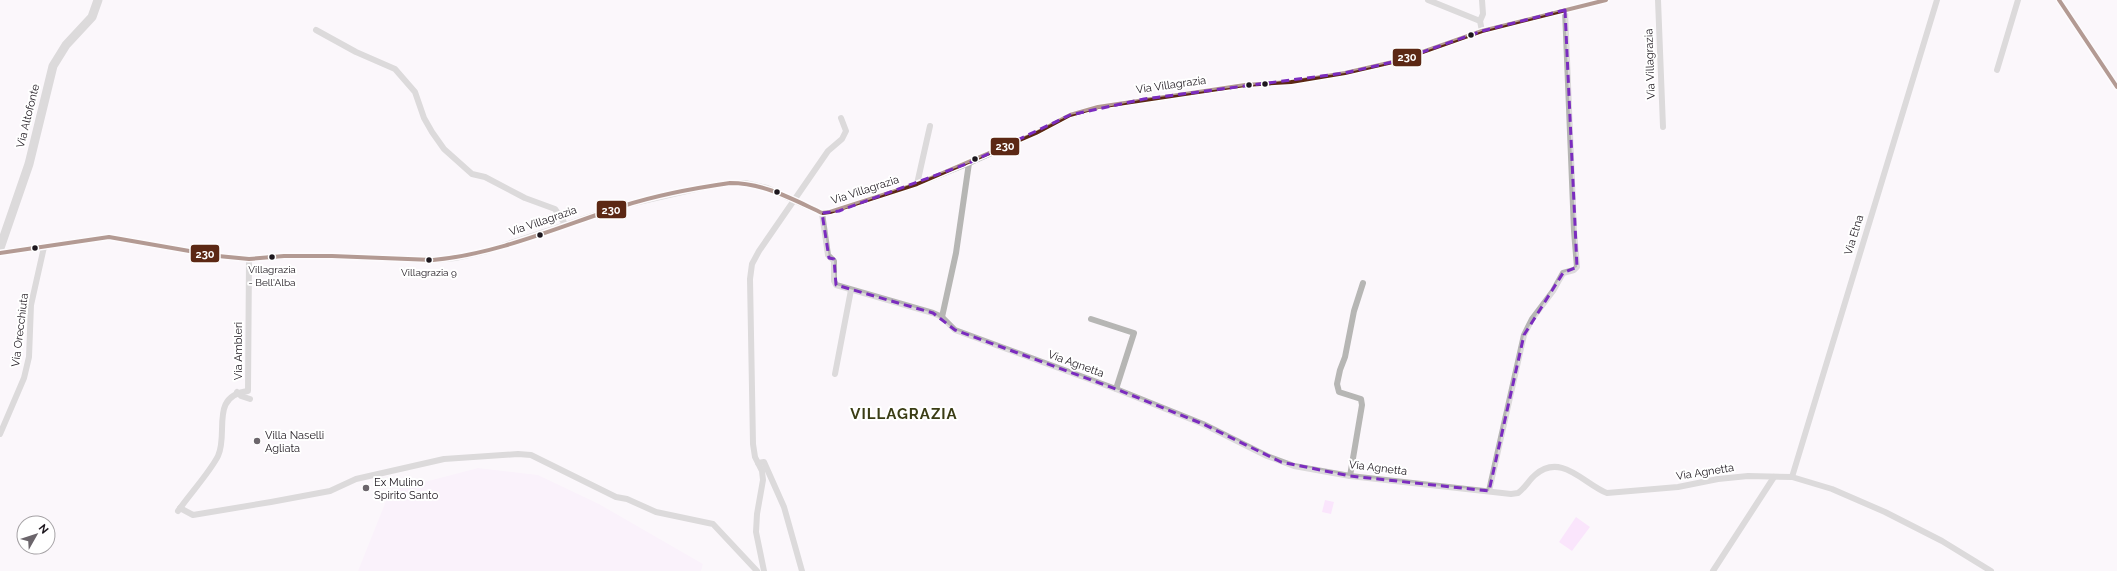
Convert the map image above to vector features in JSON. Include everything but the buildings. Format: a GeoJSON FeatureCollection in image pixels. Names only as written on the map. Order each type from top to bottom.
{"type":"FeatureCollection","features":[{"type":"Feature","properties":{"kind":"main road","name":"Via Altofonte"},"geometry":{"type":"LineString","coordinates":[[0,248],[29,164],[53,66],[66,45],[92,17],[98,0]]}},
{"type":"Feature","properties":{"kind":"street"},"geometry":{"type":"LineString","coordinates":[[1428,0],[1480,21]]}},
{"type":"Feature","properties":{"kind":"street"},"geometry":{"type":"LineString","coordinates":[[1482,0],[1483,14],[1480,21],[1482,31]]}},
{"type":"Feature","properties":{"kind":"street","name":"Via Villagrazia"},"geometry":{"type":"LineString","coordinates":[[0,254],[109,237],[249,260],[316,256],[433,260],[455,258],[487,251],[625,205],[704,187],[730,183],[758,185],[822,213],[839,210],[918,184],[969,164],[1036,133],[1070,115],[1098,107],[1245,85],[1291,82],[1345,73],[1397,61],[1482,31],[1606,0]]}},
{"type":"Feature","properties":{"kind":"street","name":"Via Villagrazia"},"geometry":{"type":"LineString","coordinates":[[1658,0],[1663,127]]}},
{"type":"Feature","properties":{"kind":"street","name":"Via Etna"},"geometry":{"type":"LineString","coordinates":[[1792,477],[1937,0]]}},
{"type":"Feature","properties":{"kind":"street"},"geometry":{"type":"LineString","coordinates":[[1997,70],[2018,0]]}},
{"type":"Feature","properties":{"kind":"street"},"geometry":{"type":"LineString","coordinates":[[2059,0],[2117,87]]}},
{"type":"Feature","properties":{"kind":"street"},"geometry":{"type":"LineString","coordinates":[[1489,491],[1524,336],[1532,319],[1553,291],[1562,273],[1574,270],[1577,267],[1574,231],[1565,10]]}},
{"type":"Feature","properties":{"kind":"street"},"geometry":{"type":"LineString","coordinates":[[316,30],[356,52],[395,69],[415,92],[424,118],[444,149],[472,174],[485,177],[525,198],[555,209],[565,224]]}},
{"type":"Feature","properties":{"kind":"street"},"geometry":{"type":"LineString","coordinates":[[764,571],[756,532],[763,480],[762,471],[755,457],[753,444],[750,279],[752,264],[759,251],[828,151],[842,139],[846,131],[841,118]]}},
{"type":"Feature","properties":{"kind":"street"},"geometry":{"type":"LineString","coordinates":[[918,184],[930,126]]}},
{"type":"Feature","properties":{"kind":"street"},"geometry":{"type":"LineString","coordinates":[[942,317],[956,253],[969,164]]}},
{"type":"Feature","properties":{"kind":"street","name":"Via Agnetta"},"geometry":{"type":"LineString","coordinates":[[822,213],[828,256],[834,261],[834,281],[836,285],[942,317],[955,330],[1116,389],[1203,424],[1281,462],[1350,476],[1518,493],[1535,475],[1550,467],[1561,467],[1566,469],[1607,493],[1678,487],[1718,479],[1792,477],[1832,489],[1885,512],[1942,540],[1991,571]]}},
{"type":"Feature","properties":{"kind":"street","name":"Via Orecchiuta"},"geometry":{"type":"LineString","coordinates":[[0,434],[24,378],[28,357],[31,305],[44,247]]}},
{"type":"Feature","properties":{"kind":"street","name":"Via Ambleri"},"geometry":{"type":"LineString","coordinates":[[249,260],[248,391],[237,392],[225,406],[218,456],[179,509],[193,515],[330,491],[356,479],[444,459],[518,454],[531,455],[541,458],[616,497],[627,499],[656,512],[713,524],[757,571]]}},
{"type":"Feature","properties":{"kind":"street"},"geometry":{"type":"LineString","coordinates":[[1350,476],[1362,405],[1361,399],[1339,392],[1337,384],[1345,356],[1354,311],[1363,283]]}},
{"type":"Feature","properties":{"kind":"street"},"geometry":{"type":"LineString","coordinates":[[835,374],[851,290]]}},
{"type":"Feature","properties":{"kind":"street"},"geometry":{"type":"LineString","coordinates":[[1091,319],[1134,333],[1116,389]]}},
{"type":"Feature","properties":{"kind":"street"},"geometry":{"type":"LineString","coordinates":[[237,392],[241,396],[250,398]]}},
{"type":"Feature","properties":{"kind":"street"},"geometry":{"type":"LineString","coordinates":[[758,463],[764,462],[780,495],[802,571]]}},
{"type":"Feature","properties":{"kind":"street"},"geometry":{"type":"LineString","coordinates":[[1713,571],[1774,477]]}},
{"type":"Feature","properties":{"kind":"highlighted area"},"geometry":{"type":"Polygon","coordinates":[[[1565,10],[1577,267],[1563,273],[1524,335],[1489,491],[1350,476],[1281,462],[1203,424],[1116,389],[955,330],[933,313],[836,285],[834,259],[829,258],[822,213],[839,211],[969,163],[1070,115],[1144,99],[1345,73],[1397,61],[1482,31],[1565,10]]]}},
{"type":"Feature","properties":{"kind":"shaded area"},"geometry":{"type":"Polygon","coordinates":[[[478,468],[538,475],[599,504],[703,564],[701,571],[358,571],[390,491],[478,468]]]}},
{"type":"Feature","properties":{"kind":"shaded area"},"geometry":{"type":"Polygon","coordinates":[[[1325,500],[1334,502],[1331,514],[1322,512],[1325,500]]]}},
{"type":"Feature","properties":{"kind":"shaded area"},"geometry":{"type":"Polygon","coordinates":[[[1576,517],[1590,527],[1572,551],[1559,542],[1576,517]]]}},
{"type":"Feature","properties":{"kind":"transit line","name":"230"},"geometry":{"type":"LineString","coordinates":[[0,253],[109,237],[218,256],[249,259],[284,256],[332,256],[433,260],[457,257],[505,246],[649,198],[730,183],[766,189],[789,197],[822,213],[830,212],[917,184],[1036,133],[1070,115],[1098,107],[1245,85],[1291,82],[1345,73],[1397,61],[1482,31],[1606,0]]}},
{"type":"Feature","properties":{"kind":"transit line","name":"230"},"geometry":{"type":"LineString","coordinates":[[2059,0],[2117,87]]}},
{"type":"Feature","properties":{"kind":"place","name":"Villagrazia - Bell'Alba"},"geometry":{"type":"Point","coordinates":[272,257]}},
{"type":"Feature","properties":{"kind":"place","name":"Villagrazia 9"},"geometry":{"type":"Point","coordinates":[429,260]}},
{"type":"Feature","properties":{"kind":"place","name":"Villa Naselli Agliata"},"geometry":{"type":"Point","coordinates":[257,441]}},
{"type":"Feature","properties":{"kind":"place","name":"Ex Mulino Spirito Santo"},"geometry":{"type":"Point","coordinates":[366,488]}},
{"type":"Feature","properties":{"kind":"district","name":"VILLAGRAZIA"},"geometry":{"type":"Point","coordinates":[904,414]}}]}
